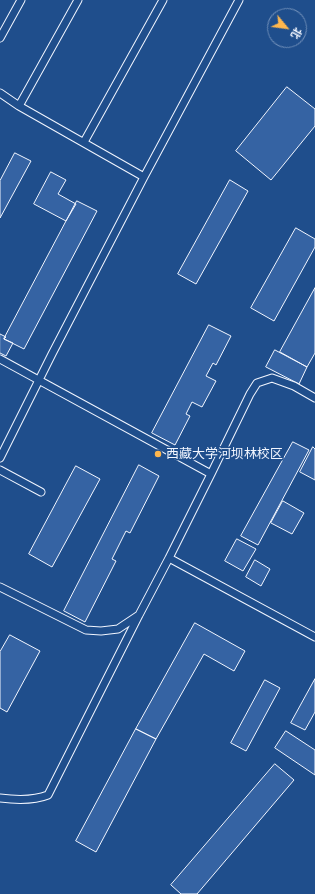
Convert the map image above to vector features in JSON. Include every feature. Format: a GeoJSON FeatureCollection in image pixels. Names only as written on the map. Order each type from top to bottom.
{"type":"FeatureCollection","features":[{"type":"Feature","properties":{"kind":"lane"},"geometry":{"type":"LineString","coordinates":[[0,38],[21,0]]}},
{"type":"Feature","properties":{"kind":"lane"},"geometry":{"type":"LineString","coordinates":[[19,106],[78,0]]}},
{"type":"Feature","properties":{"kind":"lane"},"geometry":{"type":"LineString","coordinates":[[84,142],[163,0]]}},
{"type":"Feature","properties":{"kind":"lane"},"geometry":{"type":"LineString","coordinates":[[0,458],[144,177],[239,0]]}},
{"type":"Feature","properties":{"kind":"lane"},"geometry":{"type":"LineString","coordinates":[[0,93],[19,106],[144,177]]}},
{"type":"Feature","properties":{"kind":"lane"},"geometry":{"type":"LineString","coordinates":[[0,359],[210,474]]}},
{"type":"Feature","properties":{"kind":"lane"},"geometry":{"type":"LineString","coordinates":[[0,798],[14,800],[38,799],[48,795],[169,558],[250,394],[257,383],[272,378],[294,386],[315,398]]}},
{"type":"Feature","properties":{"kind":"lane"},"geometry":{"type":"LineString","coordinates":[[0,470],[41,492]]}},
{"type":"Feature","properties":{"kind":"lane"},"geometry":{"type":"LineString","coordinates":[[169,558],[315,637]]}},
{"type":"Feature","properties":{"kind":"lane"},"geometry":{"type":"LineString","coordinates":[[0,587],[73,625],[86,630],[118,630],[139,615]]}},
{"type":"Feature","properties":{"kind":"building"},"geometry":{"type":"Polygon","coordinates":[[[287,87],[315,109],[315,126],[271,180],[236,151],[287,87]]]}},
{"type":"Feature","properties":{"kind":"building"},"geometry":{"type":"Polygon","coordinates":[[[15,153],[31,161],[0,218],[0,181],[15,153]]]}},
{"type":"Feature","properties":{"kind":"building"},"geometry":{"type":"Polygon","coordinates":[[[51,172],[66,180],[58,194],[76,204],[66,221],[34,204],[51,172]]]}},
{"type":"Feature","properties":{"kind":"building"},"geometry":{"type":"Polygon","coordinates":[[[230,180],[248,191],[196,284],[178,274],[230,180]]]}},
{"type":"Feature","properties":{"kind":"building"},"geometry":{"type":"Polygon","coordinates":[[[77,201],[97,211],[24,349],[4,339],[77,201]]]}},
{"type":"Feature","properties":{"kind":"building"},"geometry":{"type":"Polygon","coordinates":[[[296,228],[315,239],[315,247],[274,321],[251,308],[296,228]]]}},
{"type":"Feature","properties":{"kind":"building"},"geometry":{"type":"Polygon","coordinates":[[[315,288],[315,353],[307,367],[280,352],[315,288]]]}},
{"type":"Feature","properties":{"kind":"building"},"geometry":{"type":"Polygon","coordinates":[[[209,325],[231,336],[216,365],[213,363],[206,376],[216,381],[202,407],[192,402],[186,414],[190,416],[175,445],[152,433],[209,325]]]}},
{"type":"Feature","properties":{"kind":"building"},"geometry":{"type":"Polygon","coordinates":[[[0,334],[6,337],[4,339],[13,343],[6,356],[0,353],[0,334]]]}},
{"type":"Feature","properties":{"kind":"building"},"geometry":{"type":"Polygon","coordinates":[[[275,350],[307,367],[299,384],[266,367],[275,350]]]}},
{"type":"Feature","properties":{"kind":"building"},"geometry":{"type":"Polygon","coordinates":[[[293,442],[309,450],[258,545],[241,536],[293,442]]]}},
{"type":"Feature","properties":{"kind":"building"},"geometry":{"type":"Polygon","coordinates":[[[313,447],[315,449],[315,480],[300,472],[313,447]]]}},
{"type":"Feature","properties":{"kind":"building"},"geometry":{"type":"Polygon","coordinates":[[[139,465],[159,476],[130,533],[126,531],[112,559],[116,561],[85,622],[64,611],[139,465]]]}},
{"type":"Feature","properties":{"kind":"building"},"geometry":{"type":"Polygon","coordinates":[[[76,466],[100,479],[52,567],[29,554],[76,466]]]}},
{"type":"Feature","properties":{"kind":"building"},"geometry":{"type":"Polygon","coordinates":[[[283,501],[304,513],[292,534],[271,523],[283,501]]]}},
{"type":"Feature","properties":{"kind":"building"},"geometry":{"type":"Polygon","coordinates":[[[237,539],[256,549],[243,571],[225,561],[237,539]]]}},
{"type":"Feature","properties":{"kind":"building"},"geometry":{"type":"Polygon","coordinates":[[[255,560],[270,569],[261,586],[246,577],[255,560]]]}},
{"type":"Feature","properties":{"kind":"building"},"geometry":{"type":"Polygon","coordinates":[[[195,623],[245,651],[234,671],[204,654],[156,739],[136,729],[195,623]]]}},
{"type":"Feature","properties":{"kind":"building"},"geometry":{"type":"Polygon","coordinates":[[[10,635],[40,651],[7,712],[0,708],[0,652],[10,635]]]}},
{"type":"Feature","properties":{"kind":"building"},"geometry":{"type":"Polygon","coordinates":[[[315,679],[315,712],[305,730],[291,723],[315,679]]]}},
{"type":"Feature","properties":{"kind":"building"},"geometry":{"type":"Polygon","coordinates":[[[265,680],[280,688],[246,751],[231,743],[265,680]]]}},
{"type":"Feature","properties":{"kind":"building"},"geometry":{"type":"Polygon","coordinates":[[[136,729],[156,739],[96,852],[76,841],[136,729]]]}},
{"type":"Feature","properties":{"kind":"building"},"geometry":{"type":"Polygon","coordinates":[[[286,731],[315,750],[315,775],[275,748],[286,731]]]}},
{"type":"Feature","properties":{"kind":"building"},"geometry":{"type":"Polygon","coordinates":[[[275,764],[294,780],[197,894],[181,894],[171,885],[275,764]]]}},
{"type":"Feature","properties":{"kind":"place","name":"西藏大学河坝林校区"},"geometry":{"type":"Point","coordinates":[158,454]}}]}
